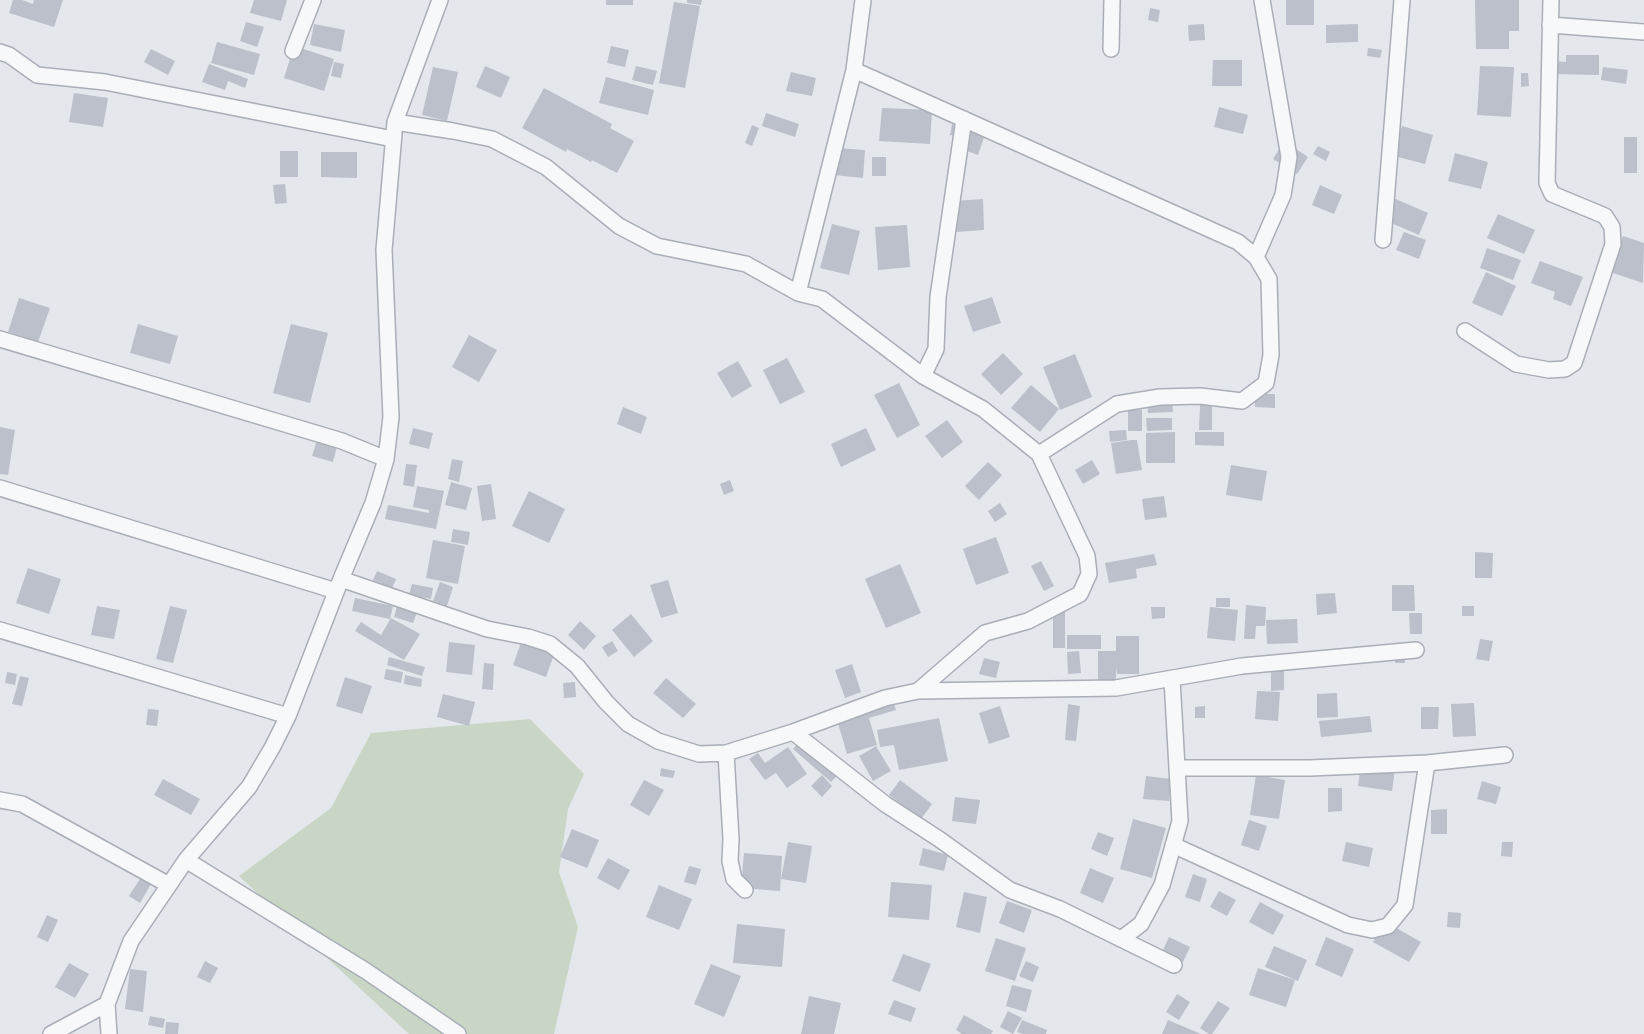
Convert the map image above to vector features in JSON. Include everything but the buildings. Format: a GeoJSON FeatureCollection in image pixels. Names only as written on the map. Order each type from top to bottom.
{"type":"FeatureCollection","features":[{"type":"Feature","properties":{"kind":"street"},"geometry":{"type":"LineString","coordinates":[[293,51],[313,0]]}},
{"type":"Feature","properties":{"kind":"street"},"geometry":{"type":"LineString","coordinates":[[798,293],[854,70],[863,0]]}},
{"type":"Feature","properties":{"kind":"street"},"geometry":{"type":"LineString","coordinates":[[1111,49],[1112,0]]}},
{"type":"Feature","properties":{"kind":"street"},"geometry":{"type":"LineString","coordinates":[[1256,257],[1283,195],[1289,157],[1262,0]]}},
{"type":"Feature","properties":{"kind":"street"},"geometry":{"type":"LineString","coordinates":[[1384,240],[1402,0]]}},
{"type":"Feature","properties":{"kind":"street"},"geometry":{"type":"LineString","coordinates":[[1465,331],[1516,364],[1549,370],[1566,369],[1574,363],[1613,244],[1612,227],[1606,216],[1552,194],[1547,183],[1551,0]]}},
{"type":"Feature","properties":{"kind":"street"},"geometry":{"type":"LineString","coordinates":[[109,1034],[107,1004],[131,941],[186,860],[249,786],[272,748],[288,716],[338,585],[373,503],[386,459],[391,417],[384,250],[395,122],[434,2]]}},
{"type":"Feature","properties":{"kind":"street"},"geometry":{"type":"LineString","coordinates":[[1550,25],[1644,32]]}},
{"type":"Feature","properties":{"kind":"street"},"geometry":{"type":"LineString","coordinates":[[0,52],[9,55],[37,75],[105,82],[394,139]]}},
{"type":"Feature","properties":{"kind":"street"},"geometry":{"type":"LineString","coordinates":[[854,70],[1238,242],[1256,257],[1269,279],[1271,354],[1266,383],[1242,401],[1200,396],[1160,396],[1117,404],[1039,454]]}},
{"type":"Feature","properties":{"kind":"street"},"geometry":{"type":"LineString","coordinates":[[923,376],[936,350],[938,297],[964,119]]}},
{"type":"Feature","properties":{"kind":"street"},"geometry":{"type":"LineString","coordinates":[[395,122],[492,139],[546,167],[619,226],[657,246],[746,264],[798,293],[822,299],[923,376],[983,409],[1039,454],[1087,556],[1089,574],[1080,594],[1028,621],[985,633],[918,691]]}},
{"type":"Feature","properties":{"kind":"street"},"geometry":{"type":"LineString","coordinates":[[0,339],[342,440],[386,459]]}},
{"type":"Feature","properties":{"kind":"street"},"geometry":{"type":"LineString","coordinates":[[0,488],[487,629],[528,637],[550,644],[577,666],[606,702],[628,724],[658,741],[699,754],[726,753],[793,732],[885,698],[918,691],[1116,688],[1242,666],[1416,650]]}},
{"type":"Feature","properties":{"kind":"street"},"geometry":{"type":"LineString","coordinates":[[0,630],[288,716]]}},
{"type":"Feature","properties":{"kind":"street"},"geometry":{"type":"LineString","coordinates":[[1121,939],[1141,924],[1162,885],[1180,821],[1172,679]]}},
{"type":"Feature","properties":{"kind":"street"},"geometry":{"type":"LineString","coordinates":[[793,732],[885,804],[939,839],[1010,890],[1060,909],[1174,965]]}},
{"type":"Feature","properties":{"kind":"street"},"geometry":{"type":"LineString","coordinates":[[726,753],[731,839],[730,861],[734,879],[745,890]]}},
{"type":"Feature","properties":{"kind":"street"},"geometry":{"type":"LineString","coordinates":[[1178,768],[1310,768],[1427,763],[1505,755]]}},
{"type":"Feature","properties":{"kind":"street"},"geometry":{"type":"LineString","coordinates":[[1173,845],[1348,925],[1372,930],[1388,926],[1404,905],[1427,763]]}},
{"type":"Feature","properties":{"kind":"street"},"geometry":{"type":"LineString","coordinates":[[0,800],[22,804],[169,885]]}},
{"type":"Feature","properties":{"kind":"street"},"geometry":{"type":"LineString","coordinates":[[186,860],[366,971],[458,1034]]}},
{"type":"Feature","properties":{"kind":"street"},"geometry":{"type":"LineString","coordinates":[[51,1034],[107,1004]]}},
{"type":"Feature","properties":{"kind":"green space"},"geometry":{"type":"Polygon","coordinates":[[[530,719],[584,774],[568,809],[559,872],[578,927],[554,1034],[409,1034],[239,876],[331,808],[371,733],[530,719]]]}}]}
